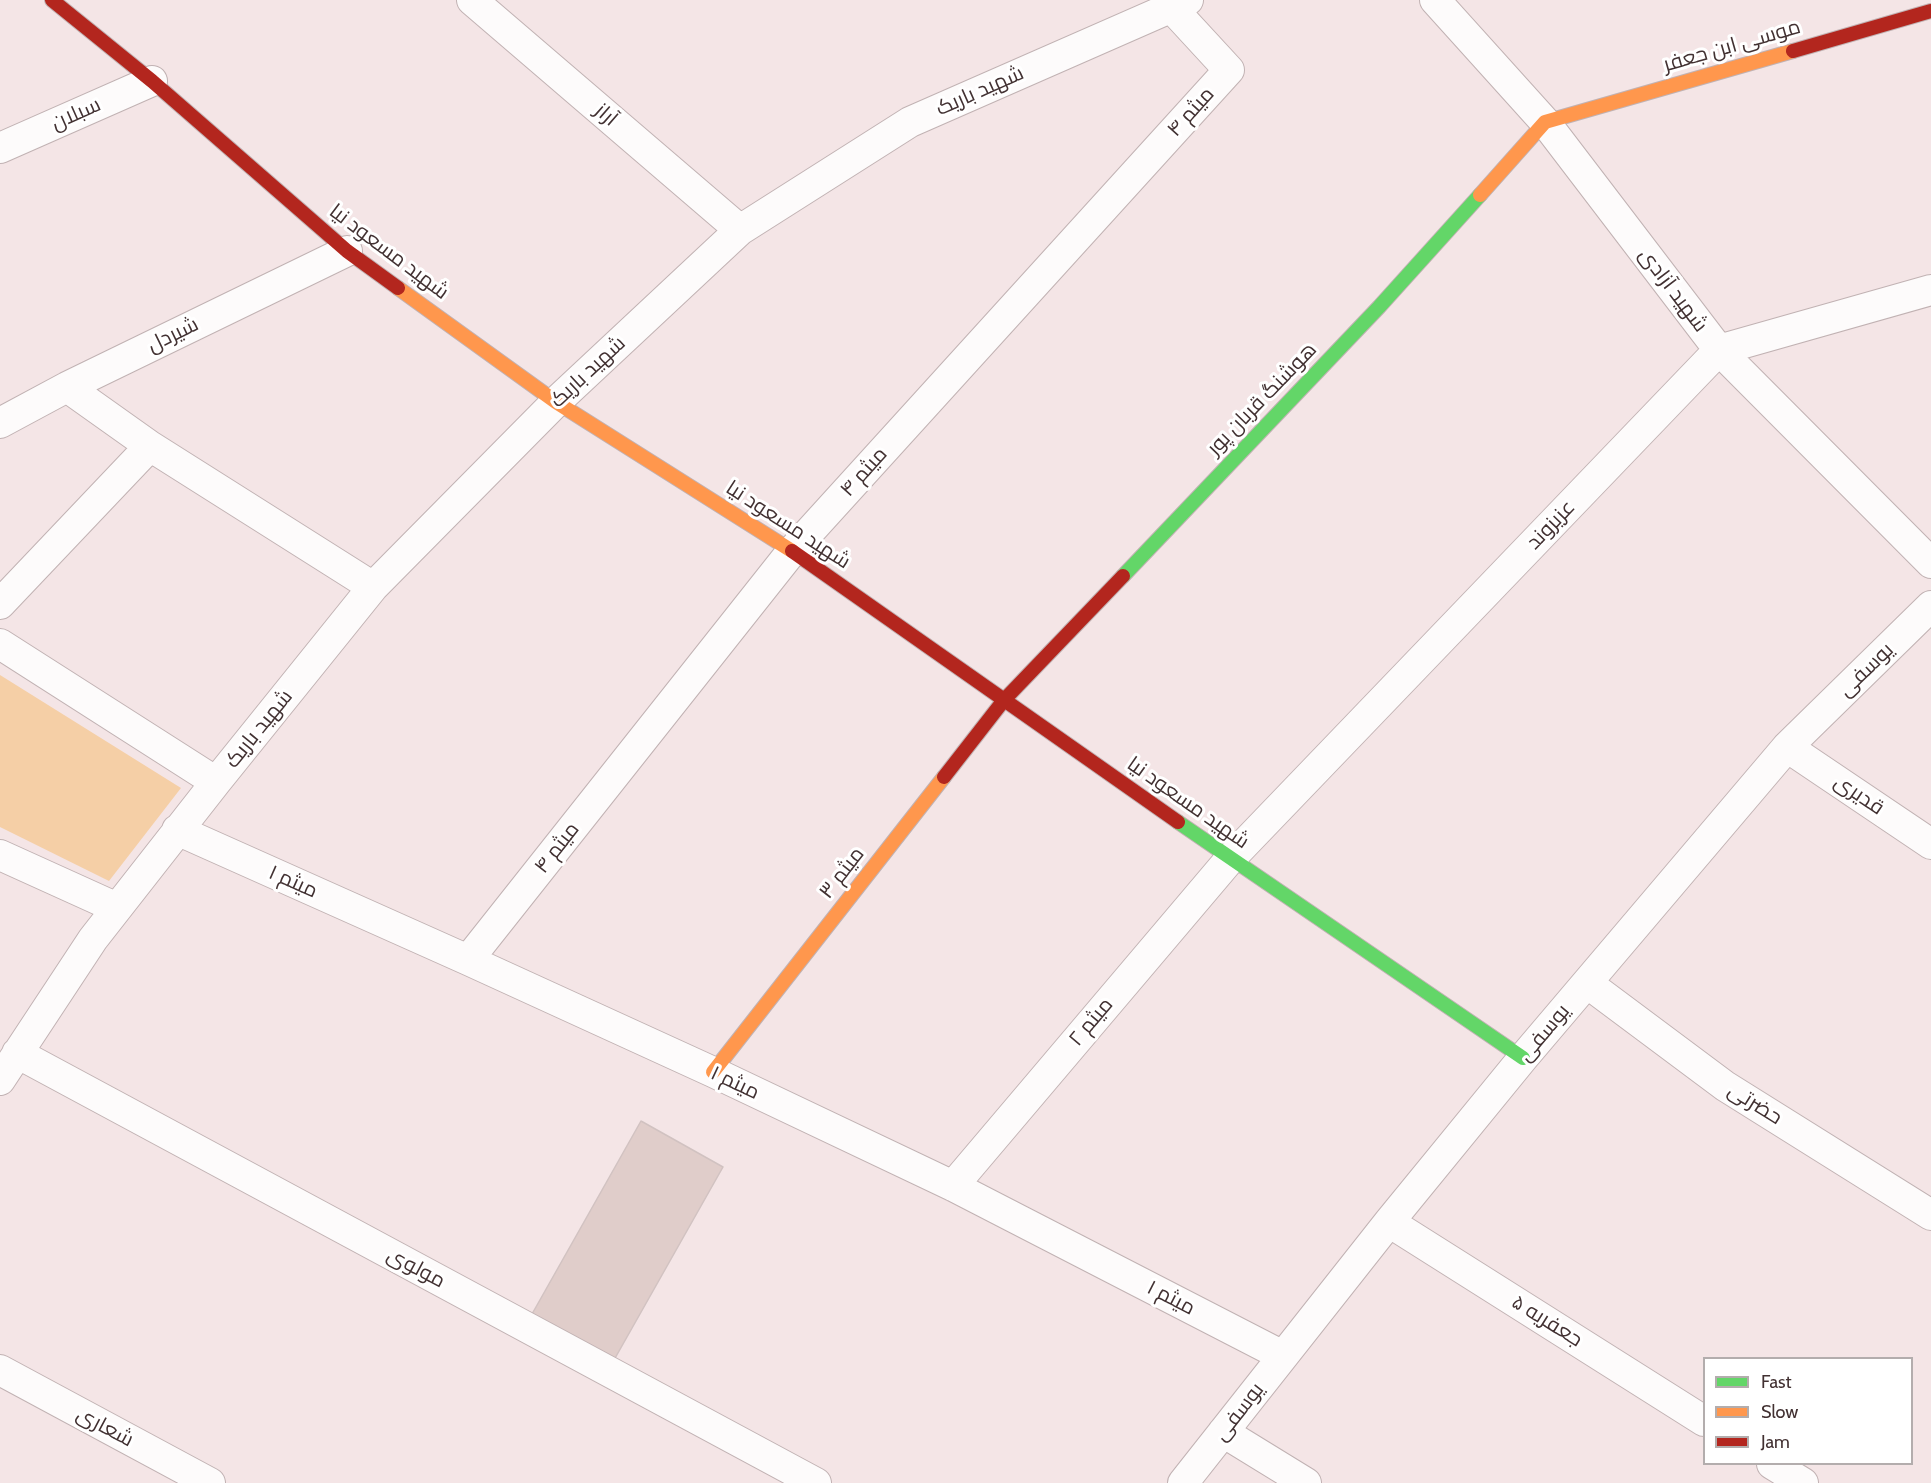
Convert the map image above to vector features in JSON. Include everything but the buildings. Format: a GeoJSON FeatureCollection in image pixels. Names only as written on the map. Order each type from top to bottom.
{"type":"FeatureCollection","features":[{"type":"Feature","properties":{"kind":"street","name":"شهید مسعود نیا"},"geometry":{"type":"LineString","coordinates":[[52,0],[152,81],[347,251],[556,402],[792,550],[1230,859],[1523,1058]]}},
{"type":"Feature","properties":{"kind":"street","name":"آراز"},"geometry":{"type":"LineString","coordinates":[[472,0],[740,230]]}},
{"type":"Feature","properties":{"kind":"street","name":"شهید آزادی"},"geometry":{"type":"LineString","coordinates":[[1435,0],[1545,122],[1719,350],[1931,563]]}},
{"type":"Feature","properties":{"kind":"street","name":"شهید باریک"},"geometry":{"type":"LineString","coordinates":[[0,1080],[93,939],[177,830],[373,587],[556,402],[740,230],[910,122],[1179,3]]}},
{"type":"Feature","properties":{"kind":"street","name":"میثم ۴"},"geometry":{"type":"LineString","coordinates":[[468,960],[792,550],[1229,70],[1179,3]]}},
{"type":"Feature","properties":{"kind":"street","name":"موسی ابن جعفر"},"geometry":{"type":"LineString","coordinates":[[1545,122],[1931,11]]}},
{"type":"Feature","properties":{"kind":"street","name":"سبلان"},"geometry":{"type":"LineString","coordinates":[[0,148],[152,81]]}},
{"type":"Feature","properties":{"kind":"street","name":"هوشنگ قربان پور"},"geometry":{"type":"LineString","coordinates":[[1004,700],[1379,308],[1545,122]]}},
{"type":"Feature","properties":{"kind":"street","name":"شیردل"},"geometry":{"type":"LineString","coordinates":[[0,423],[66,387],[347,251]]}},
{"type":"Feature","properties":{"kind":"street"},"geometry":{"type":"LineString","coordinates":[[1719,350],[1931,290]]}},
{"type":"Feature","properties":{"kind":"street","name":"عزیزوند"},"geometry":{"type":"LineString","coordinates":[[1230,859],[1719,350]]}},
{"type":"Feature","properties":{"kind":"street"},"geometry":{"type":"LineString","coordinates":[[66,387],[150,446],[373,587]]}},
{"type":"Feature","properties":{"kind":"street"},"geometry":{"type":"LineString","coordinates":[[0,604],[150,446]]}},
{"type":"Feature","properties":{"kind":"street","name":"یوسفی"},"geometry":{"type":"LineString","coordinates":[[1183,1483],[1389,1222],[1523,1058],[1786,747],[1931,606]]}},
{"type":"Feature","properties":{"kind":"street"},"geometry":{"type":"LineString","coordinates":[[0,644],[216,782]]}},
{"type":"Feature","properties":{"kind":"street","name":"میثم ۳"},"geometry":{"type":"LineString","coordinates":[[713,1072],[1004,700]]}},
{"type":"Feature","properties":{"kind":"street","name":"قدیری"},"geometry":{"type":"LineString","coordinates":[[1786,747],[1931,843]]}},
{"type":"Feature","properties":{"kind":"street","name":"میثم ۱"},"geometry":{"type":"LineString","coordinates":[[177,830],[713,1072],[953,1186],[1283,1356]]}},
{"type":"Feature","properties":{"kind":"street"},"geometry":{"type":"LineString","coordinates":[[0,855],[117,908]]}},
{"type":"Feature","properties":{"kind":"street","name":"میثم ۲"},"geometry":{"type":"LineString","coordinates":[[953,1186],[1230,859]]}},
{"type":"Feature","properties":{"kind":"street","name":"حضرتی"},"geometry":{"type":"LineString","coordinates":[[1587,983],[1725,1086],[1931,1215]]}},
{"type":"Feature","properties":{"kind":"street","name":"مولوی"},"geometry":{"type":"LineString","coordinates":[[17,1053],[816,1483]]}},
{"type":"Feature","properties":{"kind":"street","name":"جعفریه ۵"},"geometry":{"type":"LineString","coordinates":[[1389,1222],[1703,1420]]}},
{"type":"Feature","properties":{"kind":"street","name":"شعاری"},"geometry":{"type":"LineString","coordinates":[[0,1370],[210,1483]]}},
{"type":"Feature","properties":{"kind":"street"},"geometry":{"type":"LineString","coordinates":[[1223,1432],[1306,1483]]}},
{"type":"Feature","properties":{"kind":"street"},"geometry":{"type":"LineString","coordinates":[[1774,1465],[1803,1483]]}},
{"type":"Feature","properties":{"kind":"shaded area"},"geometry":{"type":"Polygon","coordinates":[[[0,675],[181,788],[109,881],[0,827],[0,675]]]}},
{"type":"Feature","properties":{"kind":"traffic: fast"},"geometry":{"type":"LineString","coordinates":[[1123,576],[1379,307],[1480,195]]}},
{"type":"Feature","properties":{"kind":"traffic: fast"},"geometry":{"type":"LineString","coordinates":[[1178,822],[1523,1058]]}},
{"type":"Feature","properties":{"kind":"traffic: slow"},"geometry":{"type":"LineString","coordinates":[[1480,195],[1545,122],[1793,51]]}},
{"type":"Feature","properties":{"kind":"traffic: slow"},"geometry":{"type":"LineString","coordinates":[[398,288],[556,402],[792,551]]}},
{"type":"Feature","properties":{"kind":"traffic: slow"},"geometry":{"type":"LineString","coordinates":[[713,1072],[944,777]]}},
{"type":"Feature","properties":{"kind":"traffic: jam"},"geometry":{"type":"LineString","coordinates":[[52,0],[152,81],[347,251],[398,288]]}},
{"type":"Feature","properties":{"kind":"traffic: jam"},"geometry":{"type":"LineString","coordinates":[[1793,51],[1931,11]]}},
{"type":"Feature","properties":{"kind":"traffic: jam"},"geometry":{"type":"LineString","coordinates":[[792,551],[1178,822]]}},
{"type":"Feature","properties":{"kind":"traffic: jam"},"geometry":{"type":"LineString","coordinates":[[944,777],[1004,700],[1123,576]]}}]}
